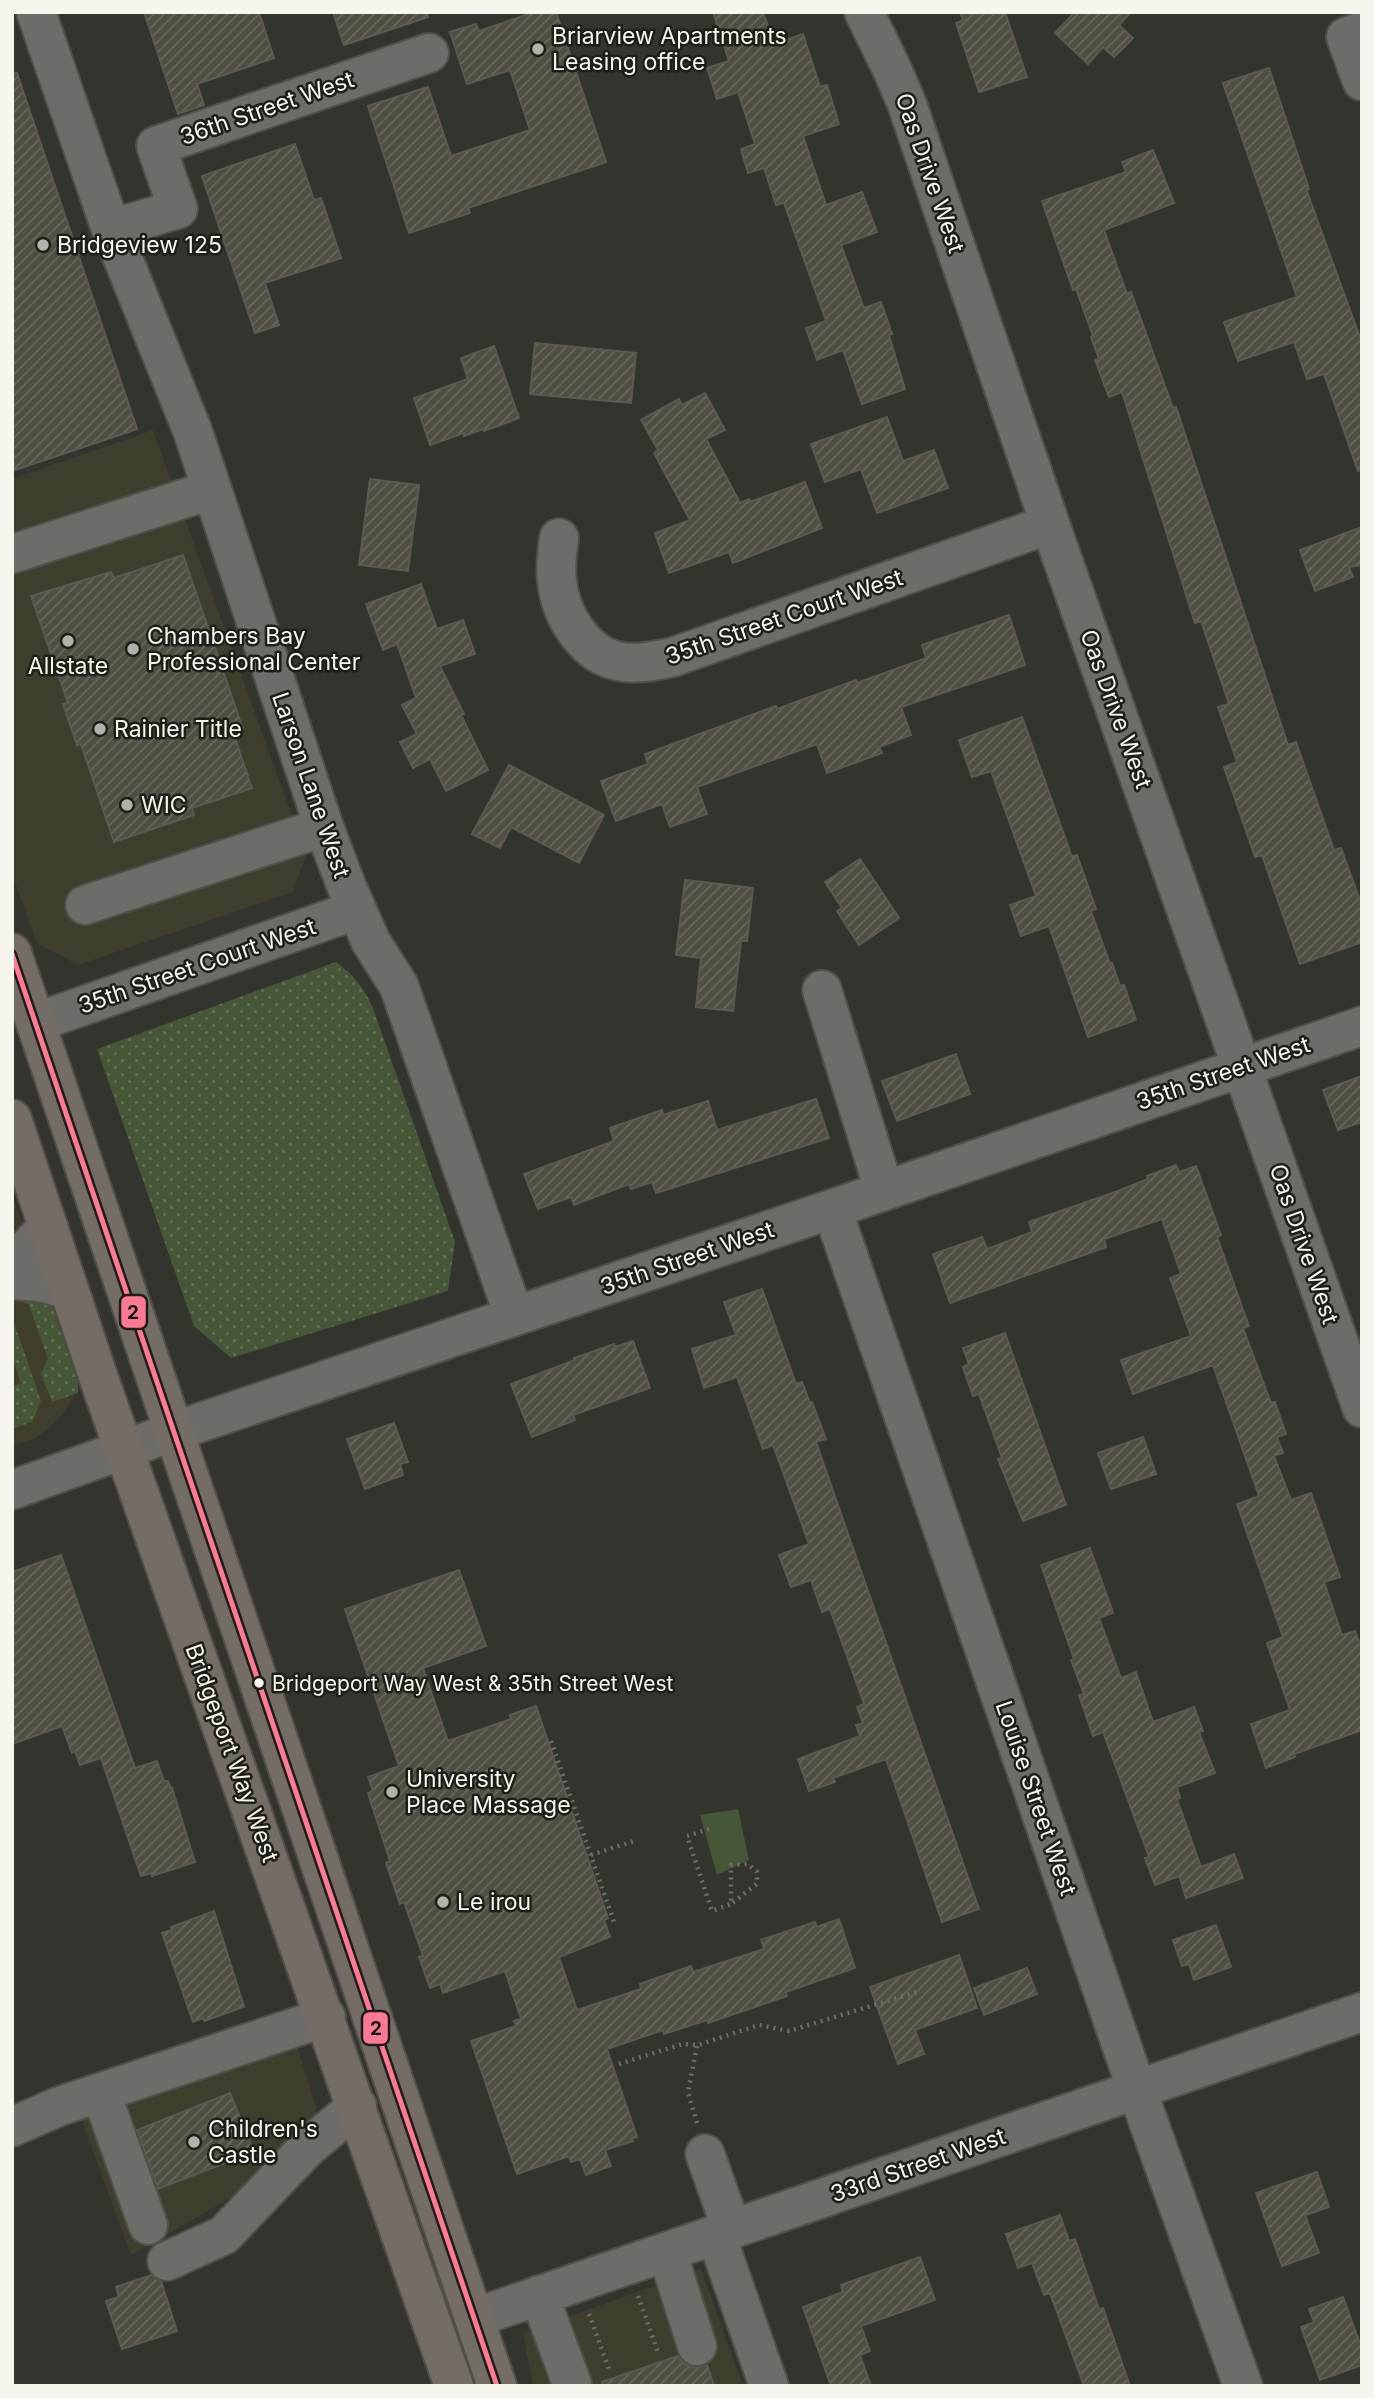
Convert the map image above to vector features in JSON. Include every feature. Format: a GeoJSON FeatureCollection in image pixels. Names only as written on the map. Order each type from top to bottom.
{"type":"FeatureCollection","features":[{"type":"Feature","properties":{"kind":"main road","name":"Bridgeport Way West"},"geometry":{"type":"LineString","coordinates":[[12,953],[498,2386]]}},
{"type":"Feature","properties":{"kind":"main road","name":"Bridgeport Way West"},"geometry":{"type":"LineString","coordinates":[[12,1119],[124,1449],[454,2386]]}},
{"type":"Feature","properties":{"kind":"street","name":"Larson Lane West"},"geometry":{"type":"LineString","coordinates":[[36,12],[111,229],[193,432],[324,827],[371,942],[400,986],[514,1316]]}},
{"type":"Feature","properties":{"kind":"street","name":"Oas Drive West"},"geometry":{"type":"LineString","coordinates":[[864,12],[906,104],[1050,524],[1362,1408]]}},
{"type":"Feature","properties":{"kind":"street"},"geometry":{"type":"LineString","coordinates":[[1354,34],[1362,81]]}},
{"type":"Feature","properties":{"kind":"street","name":"36th Street West"},"geometry":{"type":"LineString","coordinates":[[111,229],[178,209],[156,146],[429,53]]}},
{"type":"Feature","properties":{"kind":"street"},"geometry":{"type":"LineString","coordinates":[[12,554],[212,490]]}},
{"type":"Feature","properties":{"kind":"street","name":"35th Street Court West"},"geometry":{"type":"LineString","coordinates":[[559,538],[557,582],[563,606],[573,626],[597,652],[615,661],[638,663],[682,654],[1050,524]]}},
{"type":"Feature","properties":{"kind":"street"},"geometry":{"type":"LineString","coordinates":[[85,905],[324,827]]}},
{"type":"Feature","properties":{"kind":"street","name":"35th Street Court West"},"geometry":{"type":"LineString","coordinates":[[37,1022],[356,910]]}},
{"type":"Feature","properties":{"kind":"street"},"geometry":{"type":"LineString","coordinates":[[821,990],[884,1190]]}},
{"type":"Feature","properties":{"kind":"street","name":"35th Street West"},"geometry":{"type":"LineString","coordinates":[[12,1490],[174,1431],[832,1209],[1242,1065],[1290,1052],[1362,1026]]}},
{"type":"Feature","properties":{"kind":"street","name":"Louise Street West"},"geometry":{"type":"LineString","coordinates":[[832,1209],[1137,2090],[1243,2386]]}},
{"type":"Feature","properties":{"kind":"street"},"geometry":{"type":"LineString","coordinates":[[12,1265],[48,1226]]}},
{"type":"Feature","properties":{"kind":"street"},"geometry":{"type":"LineString","coordinates":[[12,1280],[39,1282],[69,1290]]}},
{"type":"Feature","properties":{"kind":"street","name":"33rd Street West"},"geometry":{"type":"LineString","coordinates":[[474,2318],[1362,2012]]}},
{"type":"Feature","properties":{"kind":"street"},"geometry":{"type":"LineString","coordinates":[[12,2127],[60,2106],[326,2017]]}},
{"type":"Feature","properties":{"kind":"street"},"geometry":{"type":"LineString","coordinates":[[101,2093],[148,2225]]}},
{"type":"Feature","properties":{"kind":"street"},"geometry":{"type":"LineString","coordinates":[[167,2261],[224,2235],[306,2149],[357,2106]]}},
{"type":"Feature","properties":{"kind":"street"},"geometry":{"type":"LineString","coordinates":[[705,2154],[724,2232],[769,2386]]}},
{"type":"Feature","properties":{"kind":"street"},"geometry":{"type":"LineString","coordinates":[[667,2252],[697,2346]]}},
{"type":"Feature","properties":{"kind":"street"},"geometry":{"type":"LineString","coordinates":[[540,2295],[572,2384]]}},
{"type":"Feature","properties":{"kind":"path"},"geometry":{"type":"LineString","coordinates":[[551,1741],[614,1922]]}},
{"type":"Feature","properties":{"kind":"path"},"geometry":{"type":"LineString","coordinates":[[709,1829],[687,1836],[712,1911],[731,1904],[757,1885],[757,1872],[748,1864],[731,1865],[731,1904]]}},
{"type":"Feature","properties":{"kind":"path"},"geometry":{"type":"LineString","coordinates":[[591,1855],[634,1841]]}},
{"type":"Feature","properties":{"kind":"path"},"geometry":{"type":"LineString","coordinates":[[619,2064],[683,2044],[698,2045],[760,2025],[789,2031],[920,1991]]}},
{"type":"Feature","properties":{"kind":"path"},"geometry":{"type":"LineString","coordinates":[[698,2045],[688,2092],[705,2154]]}},
{"type":"Feature","properties":{"kind":"path"},"geometry":{"type":"LineString","coordinates":[[628,2265],[659,2354]]}},
{"type":"Feature","properties":{"kind":"path"},"geometry":{"type":"LineString","coordinates":[[577,2283],[611,2372]]}},
{"type":"Feature","properties":{"kind":"shaded area"},"geometry":{"type":"Polygon","coordinates":[[[153,430],[306,855],[293,892],[78,965],[37,943],[12,874],[12,479],[153,430]]]}},
{"type":"Feature","properties":{"kind":"shaded area"},"geometry":{"type":"Polygon","coordinates":[[[12,1194],[78,1389],[64,1412],[49,1428],[34,1439],[12,1446],[12,1194]]]}},
{"type":"Feature","properties":{"kind":"shaded area"},"geometry":{"type":"Polygon","coordinates":[[[296,2043],[322,2126],[272,2160],[231,2198],[131,2255],[78,2110],[296,2043]]]}},
{"type":"Feature","properties":{"kind":"shaded area"},"geometry":{"type":"Polygon","coordinates":[[[701,2269],[743,2386],[533,2386],[523,2333],[701,2269]]]}},
{"type":"Feature","properties":{"kind":"green space"},"geometry":{"type":"Polygon","coordinates":[[[336,962],[358,982],[373,1008],[455,1242],[448,1291],[231,1358],[194,1326],[97,1049],[336,962]]]}},
{"type":"Feature","properties":{"kind":"green space"},"geometry":{"type":"Polygon","coordinates":[[[20,1300],[51,1302],[78,1382],[78,1393],[52,1402],[41,1374],[48,1359],[29,1305],[20,1300]]]}},
{"type":"Feature","properties":{"kind":"green space"},"geometry":{"type":"Polygon","coordinates":[[[12,1317],[41,1401],[32,1422],[12,1429],[12,1386],[21,1383],[12,1357],[12,1317]]]}},
{"type":"Feature","properties":{"kind":"green space"},"geometry":{"type":"Polygon","coordinates":[[[738,1809],[749,1860],[717,1875],[700,1815],[738,1809]]]}},
{"type":"Feature","properties":{"kind":"building"},"geometry":{"type":"Polygon","coordinates":[[[144,12],[259,12],[274,58],[197,84],[204,105],[178,114],[144,12]]]}},
{"type":"Feature","properties":{"kind":"building"},"geometry":{"type":"Polygon","coordinates":[[[333,12],[427,12],[428,17],[344,45],[333,12]]]}},
{"type":"Feature","properties":{"kind":"building"},"geometry":{"type":"Polygon","coordinates":[[[535,12],[556,12],[606,162],[468,208],[470,213],[409,233],[368,106],[428,87],[451,156],[530,130],[510,70],[467,84],[450,32],[476,24],[479,31],[535,12]]]}},
{"type":"Feature","properties":{"kind":"building"},"geometry":{"type":"Polygon","coordinates":[[[713,12],[763,12],[774,44],[803,34],[820,87],[827,85],[839,124],[803,136],[826,205],[862,192],[877,232],[841,245],[864,308],[881,302],[905,389],[862,404],[843,350],[817,360],[806,328],[826,321],[784,203],[776,205],[764,168],[748,173],[741,149],[755,144],[738,92],[717,99],[707,68],[729,61],[713,12]]]}},
{"type":"Feature","properties":{"kind":"building"},"geometry":{"type":"Polygon","coordinates":[[[960,12],[1005,12],[1027,77],[979,92],[956,23],[963,20],[960,12]]]}},
{"type":"Feature","properties":{"kind":"building"},"geometry":{"type":"Polygon","coordinates":[[[1075,12],[1131,12],[1119,25],[1133,38],[1114,57],[1103,47],[1088,64],[1055,33],[1075,12]]]}},
{"type":"Feature","properties":{"kind":"building"},"geometry":{"type":"Polygon","coordinates":[[[1269,68],[1309,189],[1306,189],[1362,343],[1362,470],[1358,471],[1324,374],[1307,379],[1294,342],[1238,361],[1224,322],[1297,297],[1223,83],[1269,68]]]}},
{"type":"Feature","properties":{"kind":"building","name":"Bridgeview 125"},"geometry":{"type":"Polygon","coordinates":[[[17,73],[137,429],[12,471],[12,74],[17,73]]]}},
{"type":"Feature","properties":{"kind":"building"},"geometry":{"type":"Polygon","coordinates":[[[295,144],[314,200],[321,198],[341,258],[265,283],[279,325],[255,333],[202,176],[295,144]]]}},
{"type":"Feature","properties":{"kind":"building"},"geometry":{"type":"Polygon","coordinates":[[[1153,150],[1174,203],[1104,230],[1127,294],[1131,292],[1173,408],[1176,407],[1288,745],[1296,742],[1334,850],[1341,848],[1362,906],[1362,942],[1300,964],[1262,855],[1255,857],[1224,767],[1237,762],[1218,707],[1229,704],[1201,621],[1195,623],[1122,392],[1109,397],[1095,360],[1099,359],[1091,337],[1093,336],[1076,289],[1073,290],[1042,201],[1126,172],[1122,162],[1153,150]]]}},
{"type":"Feature","properties":{"kind":"building"},"geometry":{"type":"Polygon","coordinates":[[[535,343],[636,353],[631,403],[530,394],[535,343]]]}},
{"type":"Feature","properties":{"kind":"building"},"geometry":{"type":"Polygon","coordinates":[[[494,346],[519,418],[484,431],[483,429],[464,436],[464,433],[430,445],[414,398],[468,379],[461,358],[494,346]]]}},
{"type":"Feature","properties":{"kind":"building"},"geometry":{"type":"Polygon","coordinates":[[[705,393],[725,430],[706,439],[740,503],[749,499],[750,502],[805,482],[822,528],[733,563],[729,552],[669,573],[655,533],[690,520],[654,453],[658,450],[641,420],[679,399],[682,405],[705,393]]]}},
{"type":"Feature","properties":{"kind":"building"},"geometry":{"type":"Polygon","coordinates":[[[887,417],[903,461],[934,450],[948,488],[877,513],[861,469],[825,482],[811,444],[887,417]]]}},
{"type":"Feature","properties":{"kind":"building"},"geometry":{"type":"Polygon","coordinates":[[[370,479],[419,485],[408,571],[359,565],[370,479]]]}},
{"type":"Feature","properties":{"kind":"building"},"geometry":{"type":"Polygon","coordinates":[[[1362,527],[1362,565],[1349,567],[1353,577],[1315,591],[1300,550],[1362,527]]]}},
{"type":"Feature","properties":{"kind":"building","name":"Chambers Bay Professional Center"},"geometry":{"type":"Polygon","coordinates":[[[183,555],[243,729],[233,732],[252,788],[192,808],[194,815],[114,842],[81,744],[77,745],[63,704],[68,703],[31,596],[111,572],[114,578],[183,555]]]}},
{"type":"Feature","properties":{"kind":"building"},"geometry":{"type":"Polygon","coordinates":[[[421,584],[437,629],[463,620],[475,654],[440,666],[488,770],[446,791],[430,759],[413,768],[400,742],[417,734],[402,705],[416,698],[397,644],[383,650],[366,604],[421,584]]]}},
{"type":"Feature","properties":{"kind":"building"},"geometry":{"type":"Polygon","coordinates":[[[1009,615],[1025,665],[901,707],[911,735],[879,747],[882,753],[827,773],[817,744],[697,787],[707,814],[670,827],[662,804],[616,821],[601,781],[648,764],[645,754],[776,706],[777,709],[926,658],[922,645],[1009,615]]]}},
{"type":"Feature","properties":{"kind":"building"},"geometry":{"type":"Polygon","coordinates":[[[1022,717],[1072,857],[1077,855],[1096,909],[1091,911],[1110,964],[1112,963],[1120,986],[1124,985],[1136,1020],[1088,1037],[1049,926],[1021,936],[1010,905],[1036,896],[991,771],[972,777],[959,740],[1022,717]]]}},
{"type":"Feature","properties":{"kind":"building"},"geometry":{"type":"Polygon","coordinates":[[[509,765],[604,815],[579,863],[511,827],[500,848],[472,834],[509,765]]]}},
{"type":"Feature","properties":{"kind":"building"},"geometry":{"type":"Polygon","coordinates":[[[860,859],[899,918],[859,945],[837,911],[842,908],[825,882],[860,859]]]}},
{"type":"Feature","properties":{"kind":"building"},"geometry":{"type":"Polygon","coordinates":[[[685,880],[753,888],[747,941],[741,941],[733,1011],[696,1007],[701,958],[676,955],[685,880]]]}},
{"type":"Feature","properties":{"kind":"building"},"geometry":{"type":"Polygon","coordinates":[[[956,1054],[970,1094],[897,1121],[882,1081],[956,1054]]]}},
{"type":"Feature","properties":{"kind":"building"},"geometry":{"type":"Polygon","coordinates":[[[1362,1076],[1362,1122],[1338,1130],[1323,1090],[1362,1076]]]}},
{"type":"Feature","properties":{"kind":"building"},"geometry":{"type":"Polygon","coordinates":[[[816,1099],[829,1138],[656,1193],[652,1182],[631,1189],[629,1184],[574,1205],[571,1197],[538,1209],[524,1174],[614,1141],[610,1128],[662,1110],[663,1115],[708,1101],[717,1130],[816,1099]]]}},
{"type":"Feature","properties":{"kind":"building"},"geometry":{"type":"Polygon","coordinates":[[[1176,1165],[1179,1172],[1196,1166],[1221,1235],[1217,1237],[1249,1326],[1243,1328],[1271,1403],[1275,1402],[1286,1434],[1277,1437],[1283,1453],[1274,1456],[1291,1500],[1311,1493],[1340,1577],[1324,1582],[1342,1635],[1355,1631],[1362,1649],[1362,1730],[1294,1754],[1295,1757],[1266,1768],[1251,1724],[1290,1710],[1267,1643],[1283,1637],[1237,1504],[1259,1496],[1213,1365],[1133,1394],[1121,1360],[1191,1336],[1170,1278],[1181,1274],[1162,1219],[1104,1239],[1106,1247],[950,1303],[933,1254],[982,1237],[987,1249],[1032,1232],[1029,1222],[1118,1191],[1176,1165]]]}},
{"type":"Feature","properties":{"kind":"building"},"geometry":{"type":"Polygon","coordinates":[[[762,1289],[796,1384],[802,1382],[826,1439],[816,1442],[979,1909],[942,1922],[886,1759],[833,1778],[835,1782],[809,1791],[798,1759],[860,1736],[856,1725],[863,1723],[857,1707],[864,1704],[830,1609],[822,1612],[811,1580],[791,1587],[779,1555],[809,1544],[773,1445],[763,1449],[737,1377],[704,1388],[692,1349],[736,1335],[724,1302],[762,1289]]]}},
{"type":"Feature","properties":{"kind":"building"},"geometry":{"type":"Polygon","coordinates":[[[1005,1333],[1066,1505],[1023,1521],[998,1459],[1002,1458],[979,1394],[973,1396],[963,1367],[969,1364],[963,1348],[1005,1333]]]}},
{"type":"Feature","properties":{"kind":"building"},"geometry":{"type":"Polygon","coordinates":[[[633,1341],[650,1388],[573,1415],[575,1420],[532,1437],[511,1384],[575,1360],[574,1358],[614,1344],[615,1347],[633,1341]]]}},
{"type":"Feature","properties":{"kind":"building"},"geometry":{"type":"Polygon","coordinates":[[[394,1423],[408,1462],[400,1464],[403,1475],[365,1489],[347,1439],[394,1423]]]}},
{"type":"Feature","properties":{"kind":"building"},"geometry":{"type":"Polygon","coordinates":[[[1143,1437],[1156,1474],[1111,1489],[1098,1453],[1143,1437]]]}},
{"type":"Feature","properties":{"kind":"building"},"geometry":{"type":"Polygon","coordinates":[[[1090,1548],[1113,1613],[1099,1618],[1121,1678],[1136,1672],[1153,1722],[1194,1707],[1203,1731],[1199,1732],[1215,1773],[1177,1787],[1180,1798],[1177,1799],[1201,1867],[1234,1854],[1243,1878],[1186,1898],[1179,1876],[1155,1885],[1145,1858],[1149,1857],[1103,1732],[1093,1736],[1079,1695],[1084,1694],[1071,1660],[1074,1659],[1041,1565],[1090,1548]]]}},
{"type":"Feature","properties":{"kind":"building"},"geometry":{"type":"Polygon","coordinates":[[[61,1555],[135,1768],[157,1761],[164,1781],[168,1781],[172,1788],[195,1862],[152,1876],[151,1873],[141,1876],[101,1758],[80,1765],[75,1751],[72,1753],[62,1726],[12,1744],[12,1572],[61,1555]]]}},
{"type":"Feature","properties":{"kind":"building"},"geometry":{"type":"Polygon","coordinates":[[[459,1570],[486,1646],[423,1668],[448,1741],[511,1719],[510,1715],[536,1706],[608,1918],[604,1920],[610,1937],[559,1957],[577,2010],[641,1989],[640,1984],[691,1966],[693,1972],[764,1949],[761,1940],[815,1922],[817,1927],[839,1919],[855,1968],[786,1992],[787,1996],[708,2023],[707,2020],[664,2034],[663,2030],[607,2049],[637,2137],[632,2138],[633,2141],[605,2150],[611,2166],[586,2175],[580,2159],[571,2162],[569,2156],[517,2174],[471,2041],[516,2026],[514,2021],[521,2019],[505,1971],[443,1993],[440,1984],[430,1988],[419,1957],[423,1956],[404,1902],[400,1904],[386,1863],[390,1861],[368,1793],[373,1791],[368,1777],[399,1766],[345,1609],[459,1570]]]}},
{"type":"Feature","properties":{"kind":"building"},"geometry":{"type":"Polygon","coordinates":[[[214,1911],[244,2007],[204,2021],[203,2018],[193,2022],[162,1933],[214,1911]]]}},
{"type":"Feature","properties":{"kind":"building"},"geometry":{"type":"Polygon","coordinates":[[[1216,1925],[1231,1967],[1194,1980],[1189,1964],[1182,1966],[1173,1940],[1216,1925]]]}},
{"type":"Feature","properties":{"kind":"building"},"geometry":{"type":"Polygon","coordinates":[[[959,1955],[977,2008],[915,2030],[924,2054],[898,2064],[870,1987],[959,1955]]]}},
{"type":"Feature","properties":{"kind":"building"},"geometry":{"type":"Polygon","coordinates":[[[1027,1968],[1037,1994],[984,2015],[974,1988],[1027,1968]]]}},
{"type":"Feature","properties":{"kind":"building","name":"Children's Castle"},"geometry":{"type":"Polygon","coordinates":[[[230,2093],[254,2152],[158,2189],[137,2130],[230,2093]]]}},
{"type":"Feature","properties":{"kind":"building"},"geometry":{"type":"Polygon","coordinates":[[[1317,2172],[1329,2207],[1305,2215],[1319,2253],[1282,2266],[1256,2193],[1317,2172]]]}},
{"type":"Feature","properties":{"kind":"building"},"geometry":{"type":"Polygon","coordinates":[[[1060,2215],[1069,2241],[1075,2239],[1130,2386],[1084,2386],[1050,2293],[1044,2295],[1032,2263],[1018,2268],[1006,2234],[1060,2215]]]}},
{"type":"Feature","properties":{"kind":"building"},"geometry":{"type":"Polygon","coordinates":[[[920,2257],[935,2300],[861,2326],[870,2351],[860,2355],[871,2386],[831,2386],[803,2307],[843,2292],[841,2285],[920,2257]]]}},
{"type":"Feature","properties":{"kind":"building"},"geometry":{"type":"Polygon","coordinates":[[[151,2275],[161,2281],[177,2331],[122,2349],[106,2301],[119,2297],[116,2287],[151,2275]]]}},
{"type":"Feature","properties":{"kind":"building"},"geometry":{"type":"Polygon","coordinates":[[[1343,2297],[1362,2349],[1362,2365],[1320,2380],[1301,2327],[1314,2322],[1309,2309],[1343,2297]]]}},
{"type":"Feature","properties":{"kind":"building"},"geometry":{"type":"Polygon","coordinates":[[[678,2356],[683,2363],[692,2367],[707,2365],[714,2386],[603,2386],[602,2382],[678,2356]]]}},
{"type":"Feature","properties":{"kind":"transit line","name":"2"},"geometry":{"type":"LineString","coordinates":[[12,954],[497,2386]]}},
{"type":"Feature","properties":{"kind":"place","name":"Briarview Apartments Leasing office"},"geometry":{"type":"Point","coordinates":[538,49]}},
{"type":"Feature","properties":{"kind":"place","name":"Bridgeview 125"},"geometry":{"type":"Point","coordinates":[43,245]}},
{"type":"Feature","properties":{"kind":"place","name":"Allstate"},"geometry":{"type":"Point","coordinates":[68,641]}},
{"type":"Feature","properties":{"kind":"place","name":"Chambers Bay Professional Center"},"geometry":{"type":"Point","coordinates":[133,649]}},
{"type":"Feature","properties":{"kind":"place","name":"Rainier Title"},"geometry":{"type":"Point","coordinates":[100,729]}},
{"type":"Feature","properties":{"kind":"place","name":"WIC"},"geometry":{"type":"Point","coordinates":[127,805]}},
{"type":"Feature","properties":{"kind":"place","name":"Bridgeport Way West & 35th Street West"},"geometry":{"type":"Point","coordinates":[259,1683]}},
{"type":"Feature","properties":{"kind":"place","name":"University Place Massage"},"geometry":{"type":"Point","coordinates":[392,1792]}},
{"type":"Feature","properties":{"kind":"place","name":"Le irou"},"geometry":{"type":"Point","coordinates":[443,1902]}},
{"type":"Feature","properties":{"kind":"place","name":"Children's Castle"},"geometry":{"type":"Point","coordinates":[194,2142]}}]}
